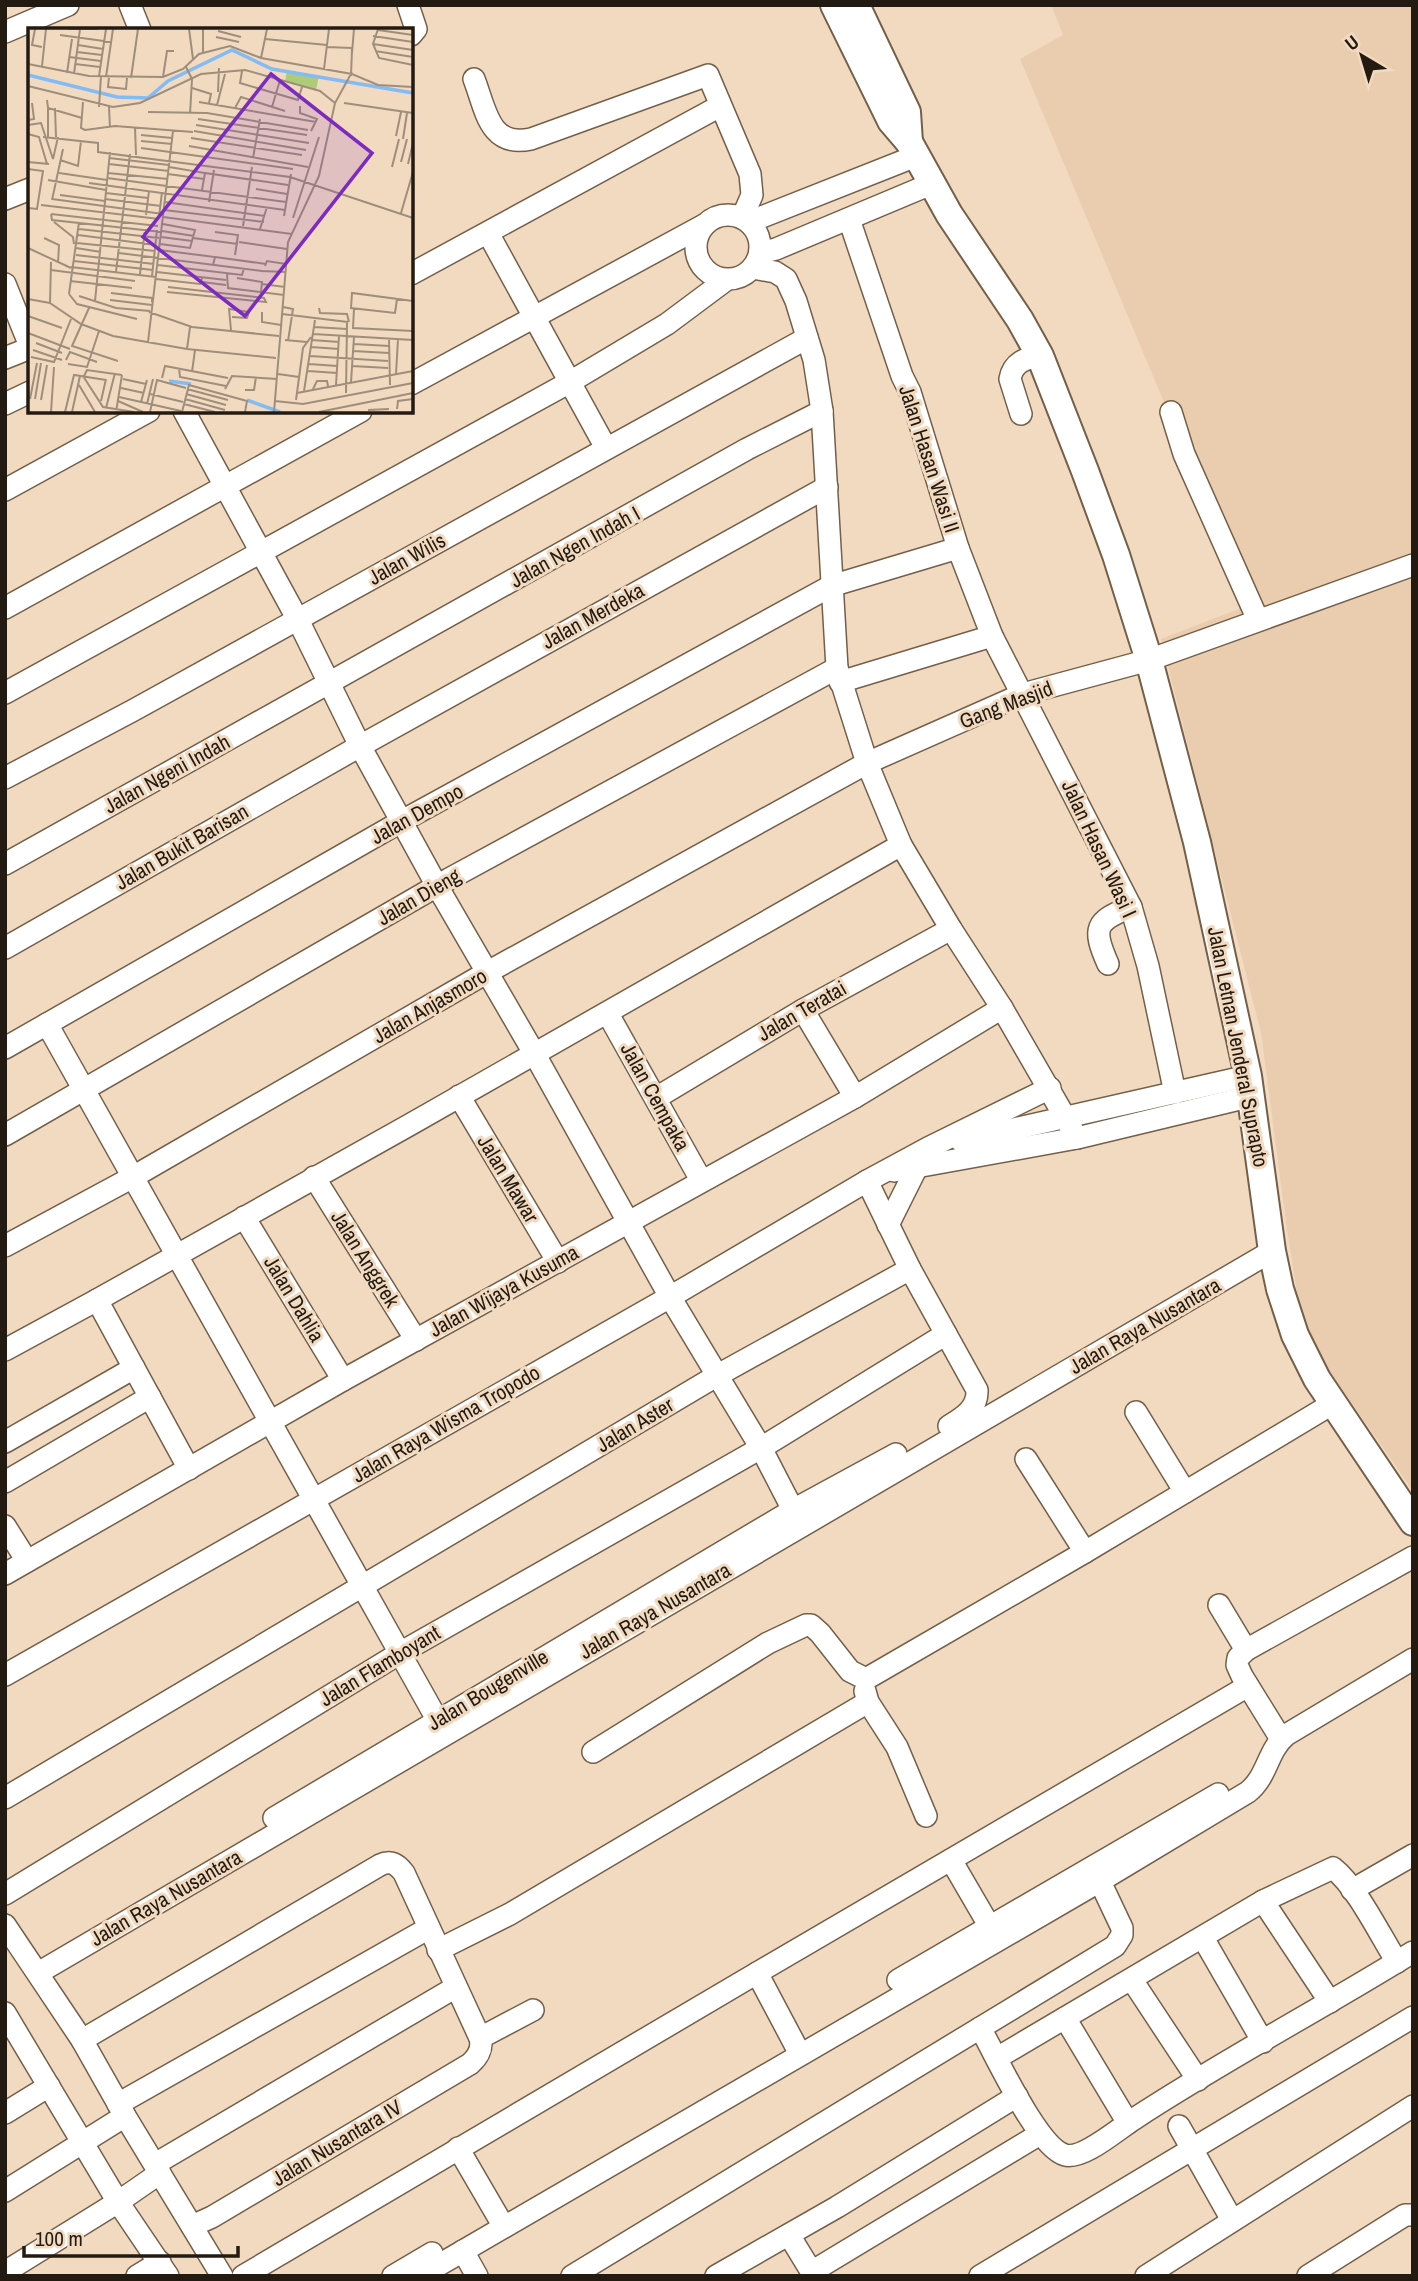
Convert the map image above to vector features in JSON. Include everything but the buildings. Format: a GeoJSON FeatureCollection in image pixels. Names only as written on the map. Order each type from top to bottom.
{"type":"FeatureCollection","features":[{"type":"Feature","properties":{"kind":"main road"},"geometry":{"type":"LineString","coordinates":[[834,5],[891,121],[913,149]]}},
{"type":"Feature","properties":{"kind":"main road"},"geometry":{"type":"LineString","coordinates":[[856,5],[907,113],[913,149]]}},
{"type":"Feature","properties":{"kind":"main road","name":"Jalan Letnan Jenderal Suprapto"},"geometry":{"type":"LineString","coordinates":[[913,149],[932,184],[1020,320],[1040,356],[1116,555],[1149,660],[1197,842],[1250,1086],[1272,1251],[1280,1289],[1295,1335],[1332,1404],[1413,1522]]}},
{"type":"Feature","properties":{"kind":"street"},"geometry":{"type":"LineString","coordinates":[[5,32],[68,5]]}},
{"type":"Feature","properties":{"kind":"street"},"geometry":{"type":"LineString","coordinates":[[130,5],[138,28]]}},
{"type":"Feature","properties":{"kind":"street"},"geometry":{"type":"LineString","coordinates":[[408,5],[416,29],[413,33]]}},
{"type":"Feature","properties":{"kind":"street"},"geometry":{"type":"LineString","coordinates":[[474,79],[495,130],[504,139],[512,141],[531,139],[708,75],[751,174],[752,195],[745,220]]}},
{"type":"Feature","properties":{"kind":"street"},"geometry":{"type":"LineString","coordinates":[[413,273],[720,106]]}},
{"type":"Feature","properties":{"kind":"street"},"geometry":{"type":"LineString","coordinates":[[745,220],[913,149]]}},
{"type":"Feature","properties":{"kind":"street"},"geometry":{"type":"LineString","coordinates":[[704,225],[695,244],[700,265],[716,278],[736,279],[776,249],[932,184]]}},
{"type":"Feature","properties":{"kind":"street"},"geometry":{"type":"LineString","coordinates":[[5,199],[28,190]]}},
{"type":"Feature","properties":{"kind":"street"},"geometry":{"type":"LineString","coordinates":[[413,383],[721,215],[745,220],[756,231],[760,242],[757,261]]}},
{"type":"Feature","properties":{"kind":"street","name":"Jalan Hasan Wasi II"},"geometry":{"type":"LineString","coordinates":[[849,219],[902,376],[910,392],[958,548],[992,636],[1023,694]]}},
{"type":"Feature","properties":{"kind":"street"},"geometry":{"type":"LineString","coordinates":[[488,233],[606,448]]}},
{"type":"Feature","properties":{"kind":"street"},"geometry":{"type":"LineString","coordinates":[[757,261],[786,279],[819,381],[839,675],[862,766],[901,845],[1002,1008],[1077,1138]]}},
{"type":"Feature","properties":{"kind":"street"},"geometry":{"type":"LineString","coordinates":[[5,694],[570,382],[667,324],[726,280]]}},
{"type":"Feature","properties":{"kind":"street"},"geometry":{"type":"LineString","coordinates":[[5,284],[28,342]]}},
{"type":"Feature","properties":{"kind":"street","name":"Jalan Wilis"},"geometry":{"type":"LineString","coordinates":[[5,778],[298,620],[807,338]]}},
{"type":"Feature","properties":{"kind":"street"},"geometry":{"type":"LineString","coordinates":[[5,358],[28,348]]}},
{"type":"Feature","properties":{"kind":"street"},"geometry":{"type":"LineString","coordinates":[[1021,414],[1010,379],[1011,373],[1025,358],[1040,356]]}},
{"type":"Feature","properties":{"kind":"street"},"geometry":{"type":"LineString","coordinates":[[5,404],[28,393]]}},
{"type":"Feature","properties":{"kind":"street","name":"Jalan Ngen Indah I"},"geometry":{"type":"LineString","coordinates":[[329,685],[747,449],[822,411]]}},
{"type":"Feature","properties":{"kind":"street"},"geometry":{"type":"LineString","coordinates":[[1171,412],[1184,454],[1258,620]]}},
{"type":"Feature","properties":{"kind":"street"},"geometry":{"type":"LineString","coordinates":[[5,490],[145,413]]}},
{"type":"Feature","properties":{"kind":"street"},"geometry":{"type":"LineString","coordinates":[[185,413],[298,620],[360,746],[437,886],[670,1297],[761,1448],[793,1510]]}},
{"type":"Feature","properties":{"kind":"street"},"geometry":{"type":"LineString","coordinates":[[5,608],[357,413]]}},
{"type":"Feature","properties":{"kind":"street","name":"Jalan Merdeka"},"geometry":{"type":"LineString","coordinates":[[360,746],[827,486]]}},
{"type":"Feature","properties":{"kind":"street","name":"Jalan Dempo"},"geometry":{"type":"LineString","coordinates":[[5,1048],[402,821],[831,586],[958,548]]}},
{"type":"Feature","properties":{"kind":"street","name":"Gang Masjid"},"geometry":{"type":"LineString","coordinates":[[862,766],[1023,694],[1149,660],[1413,565]]}},
{"type":"Feature","properties":{"kind":"street","name":"Jalan Dieng"},"geometry":{"type":"LineString","coordinates":[[5,1135],[437,886],[839,675],[992,636]]}},
{"type":"Feature","properties":{"kind":"street","name":"Jalan Ngeni Indah"},"geometry":{"type":"LineString","coordinates":[[5,864],[329,685]]}},
{"type":"Feature","properties":{"kind":"street","name":"Jalan Hasan Wasi I"},"geometry":{"type":"LineString","coordinates":[[1023,694],[1131,907],[1148,965],[1175,1093]]}},
{"type":"Feature","properties":{"kind":"street","name":"Jalan Bukit Barisan"},"geometry":{"type":"LineString","coordinates":[[5,948],[360,746]]}},
{"type":"Feature","properties":{"kind":"street","name":"Jalan Anjasmoro"},"geometry":{"type":"LineString","coordinates":[[5,1246],[133,1177],[486,973],[862,766]]}},
{"type":"Feature","properties":{"kind":"street"},"geometry":{"type":"LineString","coordinates":[[5,1350],[608,1014],[901,845]]}},
{"type":"Feature","properties":{"kind":"street"},"geometry":{"type":"LineString","coordinates":[[1108,964],[1101,948],[1098,930],[1102,921],[1109,916],[1131,907]]}},
{"type":"Feature","properties":{"kind":"street","name":"Jalan Teratai"},"geometry":{"type":"LineString","coordinates":[[656,1098],[803,1010],[951,929]]}},
{"type":"Feature","properties":{"kind":"street","name":"Jalan Wijaya Kusuma"},"geometry":{"type":"LineString","coordinates":[[5,1574],[343,1380],[855,1097],[1002,1008]]}},
{"type":"Feature","properties":{"kind":"street"},"geometry":{"type":"LineString","coordinates":[[803,1010],[855,1097]]}},
{"type":"Feature","properties":{"kind":"street","name":"Jalan Cempaka"},"geometry":{"type":"LineString","coordinates":[[608,1014],[701,1181]]}},
{"type":"Feature","properties":{"kind":"street"},"geometry":{"type":"LineString","coordinates":[[47,1024],[438,1720]]}},
{"type":"Feature","properties":{"kind":"street"},"geometry":{"type":"LineString","coordinates":[[928,1147],[1175,1093],[1250,1086]]}},
{"type":"Feature","properties":{"kind":"street"},"geometry":{"type":"LineString","coordinates":[[946,1334],[888,1225],[876,1177],[1077,1138],[1250,1086]]}},
{"type":"Feature","properties":{"kind":"street"},"geometry":{"type":"LineString","coordinates":[[928,1147],[1050,1088]]}},
{"type":"Feature","properties":{"kind":"street","name":"Jalan Mawar"},"geometry":{"type":"LineString","coordinates":[[458,1096],[558,1262]]}},
{"type":"Feature","properties":{"kind":"street","name":"Jalan Raya Wisma Tropodo"},"geometry":{"type":"LineString","coordinates":[[5,1675],[928,1147]]}},
{"type":"Feature","properties":{"kind":"street"},"geometry":{"type":"LineString","coordinates":[[888,1225],[916,1169]]}},
{"type":"Feature","properties":{"kind":"street","name":"Jalan Anggrek"},"geometry":{"type":"LineString","coordinates":[[314,1177],[416,1340]]}},
{"type":"Feature","properties":{"kind":"street","name":"Jalan Dahlia"},"geometry":{"type":"LineString","coordinates":[[244,1217],[343,1380]]}},
{"type":"Feature","properties":{"kind":"street","name":"Jalan Raya Nusantara"},"geometry":{"type":"LineString","coordinates":[[35,1964],[1272,1251]]}},
{"type":"Feature","properties":{"kind":"street","name":"Jalan Aster"},"geometry":{"type":"LineString","coordinates":[[5,1798],[718,1375],[910,1269]]}},
{"type":"Feature","properties":{"kind":"street"},"geometry":{"type":"LineString","coordinates":[[97,1300],[189,1469]]}},
{"type":"Feature","properties":{"kind":"street","name":"Jalan Bougenville"},"geometry":{"type":"LineString","coordinates":[[35,1964],[438,1720],[793,1510],[958,1421],[976,1403],[977,1390],[946,1334]]}},
{"type":"Feature","properties":{"kind":"street","name":"Jalan Flamboyant"},"geometry":{"type":"LineString","coordinates":[[5,1894],[400,1653],[761,1448],[946,1334]]}},
{"type":"Feature","properties":{"kind":"street"},"geometry":{"type":"LineString","coordinates":[[5,1442],[134,1368]]}},
{"type":"Feature","properties":{"kind":"street"},"geometry":{"type":"LineString","coordinates":[[5,1482],[150,1397]]}},
{"type":"Feature","properties":{"kind":"street"},"geometry":{"type":"LineString","coordinates":[[926,1816],[897,1747],[868,1702],[864,1686],[866,1679],[1332,1404]]}},
{"type":"Feature","properties":{"kind":"street"},"geometry":{"type":"LineString","coordinates":[[1136,1412],[1185,1492]]}},
{"type":"Feature","properties":{"kind":"street"},"geometry":{"type":"LineString","coordinates":[[1026,1459],[1085,1552]]}},
{"type":"Feature","properties":{"kind":"street"},"geometry":{"type":"LineString","coordinates":[[5,1526],[27,1561]]}},
{"type":"Feature","properties":{"kind":"street"},"geometry":{"type":"LineString","coordinates":[[1281,1739],[1248,1686],[1237,1663],[1238,1658],[1246,1650],[1413,1557]]}},
{"type":"Feature","properties":{"kind":"street"},"geometry":{"type":"LineString","coordinates":[[1219,1605],[1246,1650]]}},
{"type":"Feature","properties":{"kind":"street"},"geometry":{"type":"LineString","coordinates":[[593,1752],[768,1643],[807,1625],[820,1633],[850,1671],[866,1679]]}},
{"type":"Feature","properties":{"kind":"street"},"geometry":{"type":"LineString","coordinates":[[393,2276],[500,2222],[1096,1873],[1266,1768],[1281,1739],[1294,1729],[1413,1659]]}},
{"type":"Feature","properties":{"kind":"street"},"geometry":{"type":"LineString","coordinates":[[243,2276],[1248,1686]]}},
{"type":"Feature","properties":{"kind":"street"},"geometry":{"type":"LineString","coordinates":[[438,1950],[510,1914],[868,1702]]}},
{"type":"Feature","properties":{"kind":"street"},"geometry":{"type":"LineString","coordinates":[[1352,1890],[1413,1855]]}},
{"type":"Feature","properties":{"kind":"street"},"geometry":{"type":"LineString","coordinates":[[951,1860],[990,1927]]}},
{"type":"Feature","properties":{"kind":"street"},"geometry":{"type":"LineString","coordinates":[[82,2040],[386,1863],[399,1866],[404,1873],[456,1987],[479,2046]]}},
{"type":"Feature","properties":{"kind":"street"},"geometry":{"type":"LineString","coordinates":[[980,2028],[1040,2134],[1063,2155],[1072,2155],[1090,2148],[1198,2080],[1405,1957],[1341,1874],[1333,1868],[1263,1901],[997,2058]]}},
{"type":"Feature","properties":{"kind":"street"},"geometry":{"type":"LineString","coordinates":[[797,2048],[990,1927],[1096,1873]]}},
{"type":"Feature","properties":{"kind":"street"},"geometry":{"type":"LineString","coordinates":[[572,2276],[1106,1953],[1120,1941],[1122,1928],[1096,1873]]}},
{"type":"Feature","properties":{"kind":"street"},"geometry":{"type":"LineString","coordinates":[[1263,1901],[1329,2002]]}},
{"type":"Feature","properties":{"kind":"street"},"geometry":{"type":"LineString","coordinates":[[5,2191],[82,2142],[121,2110],[429,1928]]}},
{"type":"Feature","properties":{"kind":"street"},"geometry":{"type":"LineString","coordinates":[[1203,1938],[1263,2042]]}},
{"type":"Feature","properties":{"kind":"street"},"geometry":{"type":"LineString","coordinates":[[9,1941],[35,1964],[222,2276]]}},
{"type":"Feature","properties":{"kind":"street"},"geometry":{"type":"LineString","coordinates":[[757,1973],[797,2048]]}},
{"type":"Feature","properties":{"kind":"street"},"geometry":{"type":"LineString","coordinates":[[1132,1980],[1198,2080]]}},
{"type":"Feature","properties":{"kind":"street"},"geometry":{"type":"LineString","coordinates":[[5,2272],[118,2202],[157,2169],[456,1987]]}},
{"type":"Feature","properties":{"kind":"street","name":"Jalan Nusantara IV"},"geometry":{"type":"LineString","coordinates":[[192,2226],[212,2217],[470,2064],[479,2046],[533,2010]]}},
{"type":"Feature","properties":{"kind":"street"},"geometry":{"type":"LineString","coordinates":[[980,2276],[1413,2017]]}},
{"type":"Feature","properties":{"kind":"street"},"geometry":{"type":"LineString","coordinates":[[1065,2018],[1128,2123]]}},
{"type":"Feature","properties":{"kind":"street"},"geometry":{"type":"LineString","coordinates":[[8,2023],[118,2202],[164,2269],[137,2276]]}},
{"type":"Feature","properties":{"kind":"street"},"geometry":{"type":"LineString","coordinates":[[5,2113],[49,2086]]}},
{"type":"Feature","properties":{"kind":"street"},"geometry":{"type":"LineString","coordinates":[[716,2276],[789,2235],[1017,2096]]}},
{"type":"Feature","properties":{"kind":"street"},"geometry":{"type":"LineString","coordinates":[[1146,2276],[1413,2106]]}},
{"type":"Feature","properties":{"kind":"street"},"geometry":{"type":"LineString","coordinates":[[1179,2126],[1232,2220]]}},
{"type":"Feature","properties":{"kind":"street"},"geometry":{"type":"LineString","coordinates":[[789,2235],[814,2273],[1040,2134]]}},
{"type":"Feature","properties":{"kind":"street"},"geometry":{"type":"LineString","coordinates":[[458,2148],[500,2222]]}},
{"type":"Feature","properties":{"kind":"street"},"geometry":{"type":"LineString","coordinates":[[1307,2276],[1405,2215],[1413,2215]]}},
{"type":"Feature","properties":{"kind":"street"},"geometry":{"type":"LineString","coordinates":[[420,2276],[463,2251],[500,2222]]}},
{"type":"Feature","properties":{"kind":"street"},"geometry":{"type":"LineString","coordinates":[[463,2251],[477,2276]]}},
{"type":"Feature","properties":{"kind":"shaded area"},"geometry":{"type":"Polygon","coordinates":[[[1051,5],[1413,5],[1413,1491],[1314,1349],[1299,1305],[1261,1033],[1161,639],[1249,605],[1020,59],[1063,35],[1051,5]]]}}]}
